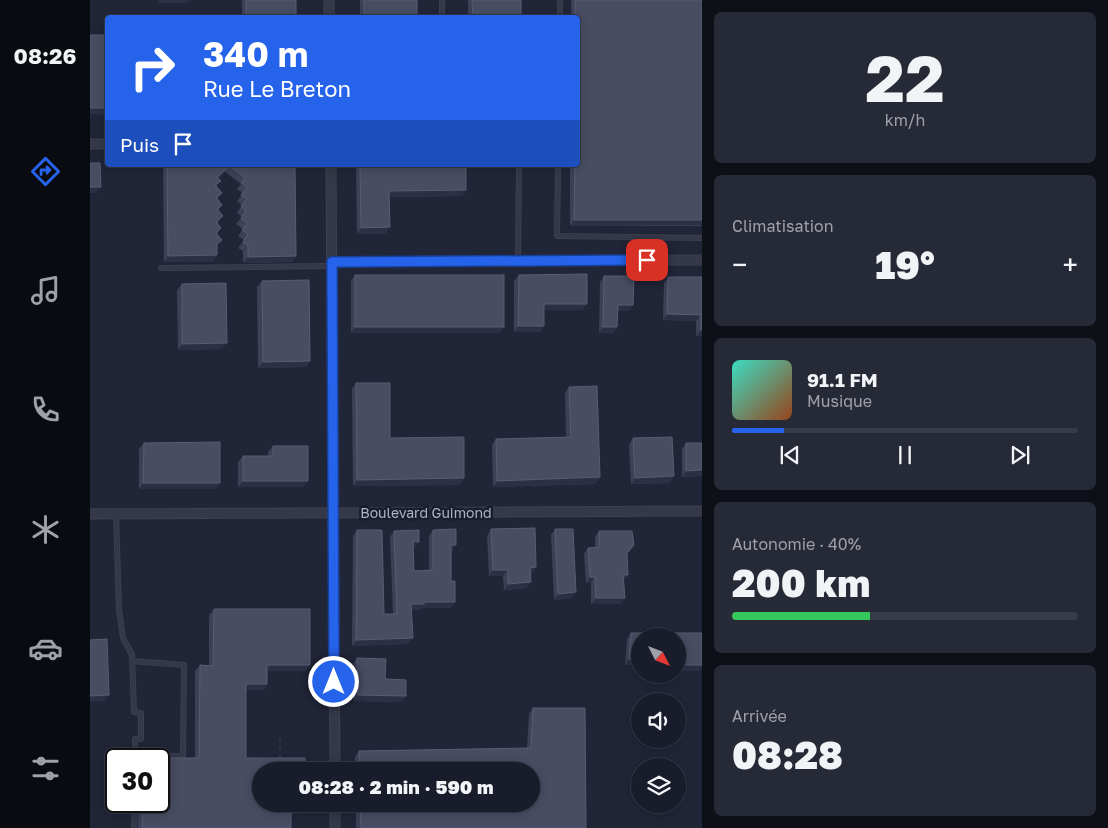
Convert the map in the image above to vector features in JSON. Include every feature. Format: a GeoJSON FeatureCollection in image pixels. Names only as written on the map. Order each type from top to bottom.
{"type":"FeatureCollection","features":[{"type":"Feature","properties":{"kind":"street"},"geometry":{"type":"LineString","coordinates":[[328,0],[329,15]]}},
{"type":"Feature","properties":{"kind":"street"},"geometry":{"type":"LineString","coordinates":[[90,144],[105,144]]}},
{"type":"Feature","properties":{"kind":"street"},"geometry":{"type":"LineString","coordinates":[[331,167],[335,762]]}},
{"type":"Feature","properties":{"kind":"street"},"geometry":{"type":"LineString","coordinates":[[332,264],[702,260]]}},
{"type":"Feature","properties":{"kind":"street","name":"Boulevard Guimond"},"geometry":{"type":"LineString","coordinates":[[90,514],[702,511]]}},
{"type":"Feature","properties":{"kind":"street"},"geometry":{"type":"LineString","coordinates":[[335,812],[335,828]]}},
{"type":"Feature","properties":{"kind":"lane"},"geometry":{"type":"LineString","coordinates":[[442,0],[442,15]]}},
{"type":"Feature","properties":{"kind":"lane"},"geometry":{"type":"LineString","coordinates":[[560,0],[560,15]]}},
{"type":"Feature","properties":{"kind":"lane"},"geometry":{"type":"LineString","coordinates":[[518,261],[519,167]]}},
{"type":"Feature","properties":{"kind":"lane"},"geometry":{"type":"LineString","coordinates":[[558,167],[557,236],[702,238]]}},
{"type":"Feature","properties":{"kind":"lane"},"geometry":{"type":"LineString","coordinates":[[161,268],[332,264]]}},
{"type":"Feature","properties":{"kind":"lane"},"geometry":{"type":"LineString","coordinates":[[116,514],[119,610],[123,638],[132,655],[134,712],[141,713],[141,739],[135,739],[135,748]]}},
{"type":"Feature","properties":{"kind":"lane"},"geometry":{"type":"LineString","coordinates":[[132,661],[184,665],[183,756],[170,756]]}},
{"type":"Feature","properties":{"kind":"lane"},"geometry":{"type":"LineString","coordinates":[[134,828],[135,813]]}},
{"type":"Feature","properties":{"kind":"path"},"geometry":{"type":"LineString","coordinates":[[280,739],[280,762]]}},
{"type":"Feature","properties":{"kind":"building"},"geometry":{"type":"Polygon","coordinates":[[[246,0],[296,0],[296,15],[246,15],[246,0]]]}},
{"type":"Feature","properties":{"kind":"building"},"geometry":{"type":"Polygon","coordinates":[[[364,0],[417,0],[417,15],[364,15],[364,0]]]}},
{"type":"Feature","properties":{"kind":"building"},"geometry":{"type":"Polygon","coordinates":[[[472,0],[521,0],[521,15],[473,15],[472,0]]]}},
{"type":"Feature","properties":{"kind":"building"},"geometry":{"type":"Polygon","coordinates":[[[575,0],[702,0],[702,220],[574,220],[575,167],[580,167],[580,15],[575,15],[575,0]]]}},
{"type":"Feature","properties":{"kind":"building"},"geometry":{"type":"Polygon","coordinates":[[[90,35],[105,35],[105,108],[90,108],[90,35]]]}},
{"type":"Feature","properties":{"kind":"building"},"geometry":{"type":"Polygon","coordinates":[[[90,163],[100,163],[101,187],[90,187],[90,163]]]}},
{"type":"Feature","properties":{"kind":"building"},"geometry":{"type":"Polygon","coordinates":[[[167,167],[229,167],[217,177],[221,181],[215,185],[222,193],[216,197],[222,205],[217,209],[223,216],[216,222],[221,228],[216,233],[222,240],[217,244],[217,255],[168,256],[167,167]]]}},
{"type":"Feature","properties":{"kind":"building"},"geometry":{"type":"Polygon","coordinates":[[[231,167],[295,167],[296,256],[248,257],[248,245],[243,242],[248,234],[242,230],[247,223],[241,218],[246,211],[241,206],[247,199],[241,195],[247,187],[242,183],[245,178],[231,167]]]}},
{"type":"Feature","properties":{"kind":"building"},"geometry":{"type":"Polygon","coordinates":[[[360,167],[466,167],[466,190],[389,191],[390,227],[361,228],[360,167]]]}},
{"type":"Feature","properties":{"kind":"building"},"geometry":{"type":"Polygon","coordinates":[[[587,274],[587,304],[544,304],[544,326],[518,326],[519,275],[587,274]]]}},
{"type":"Feature","properties":{"kind":"building"},"geometry":{"type":"Polygon","coordinates":[[[355,275],[504,275],[504,327],[355,327],[355,275]]]}},
{"type":"Feature","properties":{"kind":"building"},"geometry":{"type":"Polygon","coordinates":[[[604,276],[634,276],[633,305],[618,305],[617,327],[603,327],[604,276]]]}},
{"type":"Feature","properties":{"kind":"building"},"geometry":{"type":"Polygon","coordinates":[[[668,277],[702,277],[702,330],[701,315],[667,314],[668,277]]]}},
{"type":"Feature","properties":{"kind":"building"},"geometry":{"type":"Polygon","coordinates":[[[309,280],[310,361],[263,362],[262,281],[309,280]]]}},
{"type":"Feature","properties":{"kind":"building"},"geometry":{"type":"Polygon","coordinates":[[[226,283],[227,343],[182,344],[182,284],[226,283]]]}},
{"type":"Feature","properties":{"kind":"building"},"geometry":{"type":"Polygon","coordinates":[[[356,383],[390,383],[390,438],[464,437],[464,478],[357,480],[356,383]]]}},
{"type":"Feature","properties":{"kind":"building"},"geometry":{"type":"Polygon","coordinates":[[[597,386],[600,477],[497,481],[496,439],[571,437],[569,387],[597,386]]]}},
{"type":"Feature","properties":{"kind":"building"},"geometry":{"type":"Polygon","coordinates":[[[672,437],[674,476],[635,478],[633,438],[672,437]]]}},
{"type":"Feature","properties":{"kind":"building"},"geometry":{"type":"Polygon","coordinates":[[[220,442],[220,483],[143,483],[144,443],[220,442]]]}},
{"type":"Feature","properties":{"kind":"building"},"geometry":{"type":"Polygon","coordinates":[[[686,443],[702,443],[702,470],[686,471],[686,443]]]}},
{"type":"Feature","properties":{"kind":"building"},"geometry":{"type":"Polygon","coordinates":[[[273,446],[308,446],[308,481],[243,481],[243,456],[273,456],[273,446]]]}},
{"type":"Feature","properties":{"kind":"building"},"geometry":{"type":"Polygon","coordinates":[[[535,528],[536,567],[530,568],[531,582],[508,584],[508,570],[493,570],[491,529],[535,528]]]}},
{"type":"Feature","properties":{"kind":"building"},"geometry":{"type":"Polygon","coordinates":[[[456,529],[456,545],[451,545],[451,581],[455,581],[455,602],[411,604],[413,638],[356,640],[357,530],[382,530],[384,614],[397,614],[394,531],[419,530],[419,542],[413,541],[414,571],[433,570],[433,530],[456,529]]]}},
{"type":"Feature","properties":{"kind":"building"},"geometry":{"type":"Polygon","coordinates":[[[555,529],[573,529],[576,592],[558,594],[555,529]]]}},
{"type":"Feature","properties":{"kind":"building"},"geometry":{"type":"Polygon","coordinates":[[[599,531],[632,531],[634,545],[627,553],[628,575],[623,575],[625,598],[596,598],[595,577],[590,577],[588,548],[599,547],[599,531]]]}},
{"type":"Feature","properties":{"kind":"building"},"geometry":{"type":"Polygon","coordinates":[[[214,609],[310,609],[310,665],[267,665],[267,684],[246,684],[246,758],[305,758],[305,762],[252,762],[252,812],[291,812],[291,828],[142,828],[143,813],[170,813],[170,758],[199,758],[200,665],[213,666],[214,609]]]}},
{"type":"Feature","properties":{"kind":"building"},"geometry":{"type":"Polygon","coordinates":[[[631,633],[631,659],[629,659],[631,633]]]}},
{"type":"Feature","properties":{"kind":"building"},"geometry":{"type":"Polygon","coordinates":[[[686,633],[702,633],[702,665],[686,665],[686,633]]]}},
{"type":"Feature","properties":{"kind":"building"},"geometry":{"type":"Polygon","coordinates":[[[107,639],[109,695],[90,696],[90,640],[107,639]]]}},
{"type":"Feature","properties":{"kind":"building"},"geometry":{"type":"Polygon","coordinates":[[[357,658],[386,659],[385,679],[406,680],[406,696],[358,695],[357,658]]]}},
{"type":"Feature","properties":{"kind":"building"},"geometry":{"type":"Polygon","coordinates":[[[533,708],[585,708],[586,828],[361,828],[360,812],[540,812],[540,762],[359,762],[359,751],[531,748],[533,708]]]}},
{"type":"Feature","properties":{"kind":"route"},"geometry":{"type":"LineString","coordinates":[[334,682],[332,262],[647,260]]}}]}
